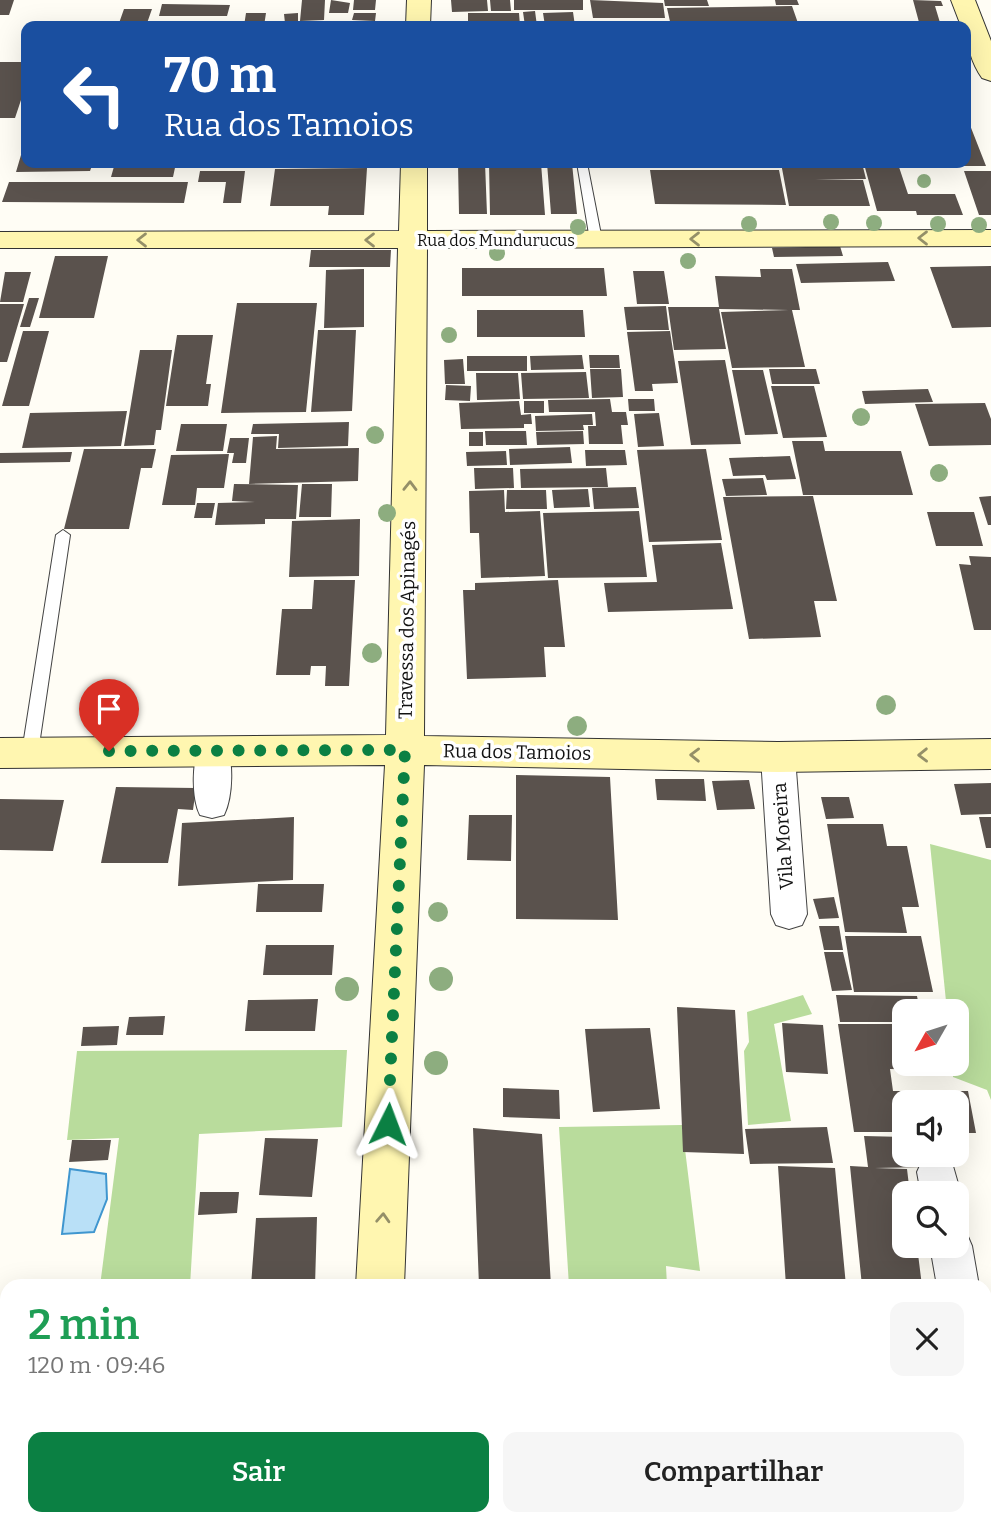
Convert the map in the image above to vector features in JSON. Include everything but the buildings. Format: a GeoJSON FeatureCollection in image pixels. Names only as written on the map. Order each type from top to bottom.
{"type":"FeatureCollection","features":[{"type":"Feature","properties":{"kind":"street"},"geometry":{"type":"LineString","coordinates":[[418,21],[419,0]]}},
{"type":"Feature","properties":{"kind":"street"},"geometry":{"type":"LineString","coordinates":[[963,0],[991,73]]}},
{"type":"Feature","properties":{"kind":"street","name":"Travessa dos Apinagés"},"geometry":{"type":"LineString","coordinates":[[380,1279],[405,750],[414,168]]}},
{"type":"Feature","properties":{"kind":"street","name":"Rua dos Mundurucus"},"geometry":{"type":"LineString","coordinates":[[0,240],[991,238]]}},
{"type":"Feature","properties":{"kind":"street","name":"Rua dos Tamoios"},"geometry":{"type":"LineString","coordinates":[[15,752],[405,750],[778,757],[991,754]]}},
{"type":"Feature","properties":{"kind":"street"},"geometry":{"type":"LineString","coordinates":[[212,805],[213,751]]}},
{"type":"Feature","properties":{"kind":"street","name":"Vila Moreira"},"geometry":{"type":"LineString","coordinates":[[778,757],[789,914]]}},
{"type":"Feature","properties":{"kind":"street"},"geometry":{"type":"LineString","coordinates":[[953,1258],[957,1279]]}},
{"type":"Feature","properties":{"kind":"lane"},"geometry":{"type":"LineString","coordinates":[[583,168],[596,240]]}},
{"type":"Feature","properties":{"kind":"lane"},"geometry":{"type":"LineString","coordinates":[[15,752],[63,535]]}},
{"type":"Feature","properties":{"kind":"green space"},"geometry":{"type":"Polygon","coordinates":[[[930,844],[991,860],[991,1100],[987,1090],[953,1077],[970,1076],[970,999],[946,999],[930,844]]]}},
{"type":"Feature","properties":{"kind":"green space"},"geometry":{"type":"Polygon","coordinates":[[[803,995],[812,1014],[774,1024],[791,1121],[748,1125],[744,1051],[749,1042],[747,1012],[803,995]]]}},
{"type":"Feature","properties":{"kind":"green space"},"geometry":{"type":"Polygon","coordinates":[[[347,1050],[342,1127],[199,1134],[190,1279],[101,1279],[119,1138],[67,1140],[77,1051],[347,1050]]]}},
{"type":"Feature","properties":{"kind":"green space"},"geometry":{"type":"Polygon","coordinates":[[[682,1125],[700,1271],[666,1266],[667,1279],[569,1279],[559,1127],[682,1125]]]}},
{"type":"Feature","properties":{"kind":"water"},"geometry":{"type":"Polygon","coordinates":[[[70,1169],[106,1174],[107,1199],[94,1232],[62,1234],[70,1169]]]}},
{"type":"Feature","properties":{"kind":"route"},"geometry":{"type":"LineString","coordinates":[[109,751],[405,750],[388,1124]]}}]}
